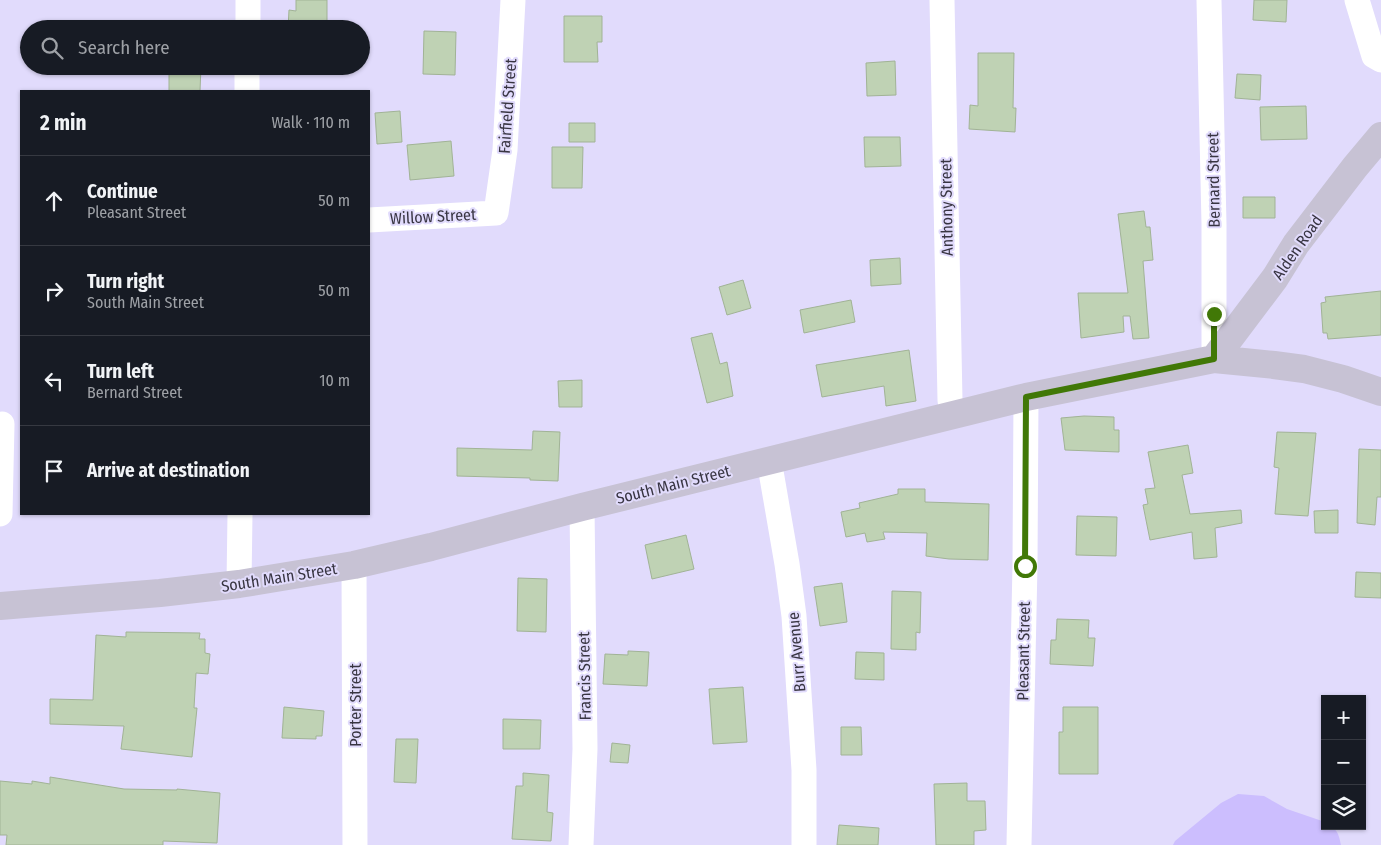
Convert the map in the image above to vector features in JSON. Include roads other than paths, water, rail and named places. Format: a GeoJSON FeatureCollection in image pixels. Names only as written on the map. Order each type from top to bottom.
{"type":"FeatureCollection","features":[{"type":"Feature","properties":{"kind":"main road","name":"Alden Road"},"geometry":{"type":"LineString","coordinates":[[1214,359],[1275,278],[1296,244],[1381,136]]}},
{"type":"Feature","properties":{"kind":"main road","name":"South Main Street"},"geometry":{"type":"LineString","coordinates":[[0,606],[160,593],[239,584],[354,565],[431,548],[582,507],[952,414],[1214,359],[1304,369],[1381,392]]}},
{"type":"Feature","properties":{"kind":"street"},"geometry":{"type":"LineString","coordinates":[[248,0],[248,20]]}},
{"type":"Feature","properties":{"kind":"street","name":"Fairfield Street"},"geometry":{"type":"LineString","coordinates":[[496,212],[505,150],[513,0]]}},
{"type":"Feature","properties":{"kind":"street","name":"Anthony Street"},"geometry":{"type":"LineString","coordinates":[[942,0],[952,414]]}},
{"type":"Feature","properties":{"kind":"street","name":"Bernard Street"},"geometry":{"type":"LineString","coordinates":[[1209,0],[1214,224],[1214,359]]}},
{"type":"Feature","properties":{"kind":"street"},"geometry":{"type":"LineString","coordinates":[[1357,0],[1374,56],[1381,60]]}},
{"type":"Feature","properties":{"kind":"street"},"geometry":{"type":"LineString","coordinates":[[247,75],[247,90]]}},
{"type":"Feature","properties":{"kind":"street","name":"Willow Street"},"geometry":{"type":"LineString","coordinates":[[370,220],[496,212]]}},
{"type":"Feature","properties":{"kind":"street","name":"Pleasant Street"},"geometry":{"type":"LineString","coordinates":[[1019,845],[1025,575],[1026,397]]}},
{"type":"Feature","properties":{"kind":"street"},"geometry":{"type":"LineString","coordinates":[[0,514],[2,424]]}},
{"type":"Feature","properties":{"kind":"street","name":"Burr Avenue"},"geometry":{"type":"LineString","coordinates":[[769,460],[794,616],[804,770],[804,845]]}},
{"type":"Feature","properties":{"kind":"street","name":"Francis Street"},"geometry":{"type":"LineString","coordinates":[[581,845],[584,749],[582,507]]}},
{"type":"Feature","properties":{"kind":"street"},"geometry":{"type":"LineString","coordinates":[[239,584],[240,515]]}},
{"type":"Feature","properties":{"kind":"street","name":"Porter Street"},"geometry":{"type":"LineString","coordinates":[[354,565],[356,845]]}}]}
